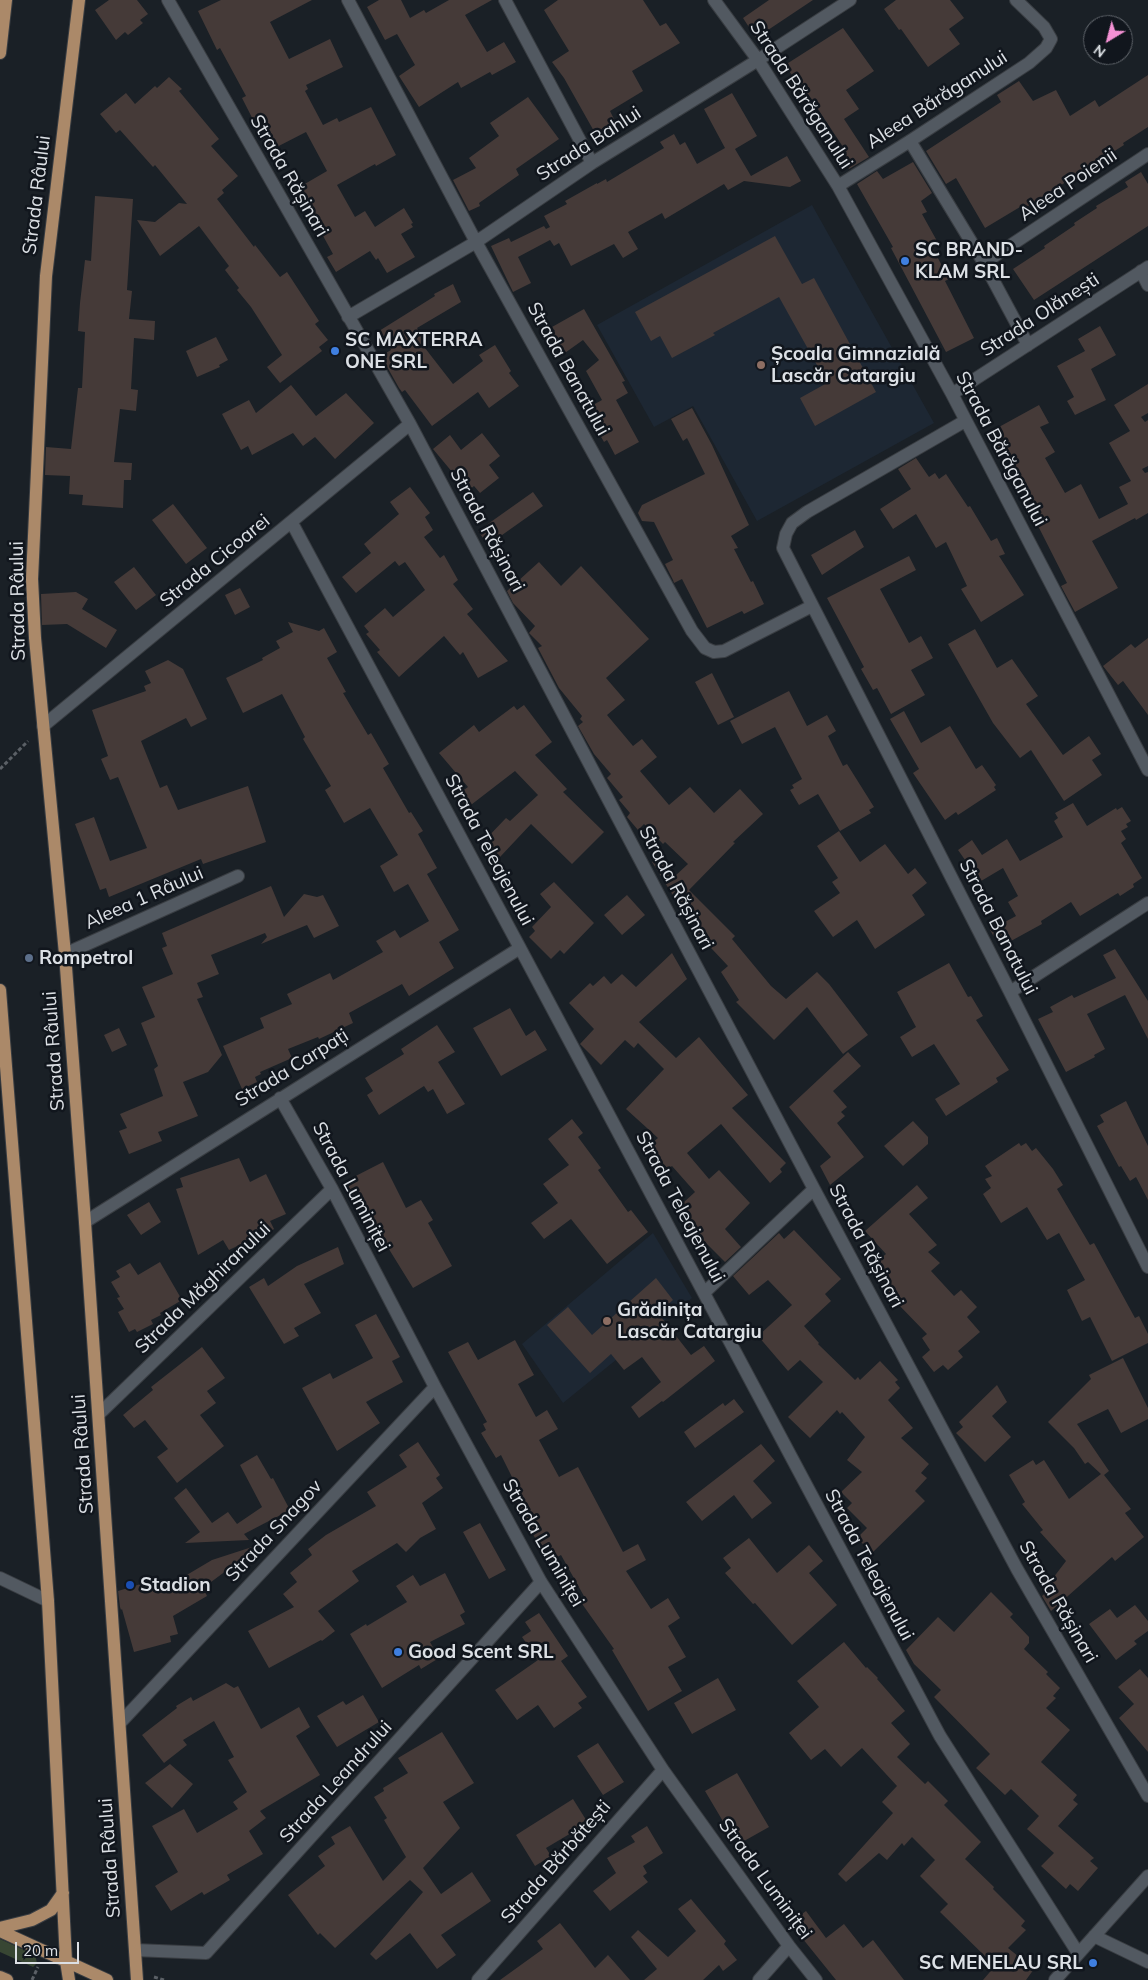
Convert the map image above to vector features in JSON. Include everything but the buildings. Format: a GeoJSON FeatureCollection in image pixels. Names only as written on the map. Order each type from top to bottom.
{"type":"FeatureCollection","features":[{"type":"Feature","properties":{"kind":"main road"},"geometry":{"type":"LineString","coordinates":[[0,53],[6,0]]}},
{"type":"Feature","properties":{"kind":"main road","name":"Strada Râului"},"geometry":{"type":"LineString","coordinates":[[78,0],[46,276],[32,579],[35,638],[65,954],[99,1414],[137,1980]]}},
{"type":"Feature","properties":{"kind":"main road"},"geometry":{"type":"LineString","coordinates":[[0,990],[48,1601],[66,1961],[69,1980]]}},
{"type":"Feature","properties":{"kind":"main road"},"geometry":{"type":"LineString","coordinates":[[0,1929],[32,1920],[51,1910],[63,1893]]}},
{"type":"Feature","properties":{"kind":"main road"},"geometry":{"type":"LineString","coordinates":[[0,1929],[107,1980]]}},
{"type":"Feature","properties":{"kind":"main road"},"geometry":{"type":"LineString","coordinates":[[0,1977],[7,1980]]}},
{"type":"Feature","properties":{"kind":"street","name":"Strada Rășinari"},"geometry":{"type":"LineString","coordinates":[[168,0],[410,424],[1017,1569],[1148,1796]]}},
{"type":"Feature","properties":{"kind":"street","name":"Strada Banatului"},"geometry":{"type":"LineString","coordinates":[[348,0],[476,242],[692,631],[704,648],[714,652],[724,651],[812,606]]}},
{"type":"Feature","properties":{"kind":"street"},"geometry":{"type":"LineString","coordinates":[[505,0],[592,163]]}},
{"type":"Feature","properties":{"kind":"street","name":"Strada Bărăganului"},"geometry":{"type":"LineString","coordinates":[[714,0],[758,60],[838,186],[952,394],[1148,770]]}},
{"type":"Feature","properties":{"kind":"street","name":"Strada Bahlui"},"geometry":{"type":"LineString","coordinates":[[348,317],[476,242],[592,163],[758,60],[850,0]]}},
{"type":"Feature","properties":{"kind":"street","name":"Aleea Bărăganului"},"geometry":{"type":"LineString","coordinates":[[838,186],[1029,63],[1046,48],[1051,39],[1044,27],[1016,0]]}},
{"type":"Feature","properties":{"kind":"street"},"geometry":{"type":"LineString","coordinates":[[910,141],[984,263],[1028,345]]}},
{"type":"Feature","properties":{"kind":"street","name":"Aleea Poienii"},"geometry":{"type":"LineString","coordinates":[[984,263],[1148,154]]}},
{"type":"Feature","properties":{"kind":"street"},"geometry":{"type":"LineString","coordinates":[[1144,269],[1148,285]]}},
{"type":"Feature","properties":{"kind":"street","name":"Strada Olănești"},"geometry":{"type":"LineString","coordinates":[[952,394],[1144,269]]}},
{"type":"Feature","properties":{"kind":"street","name":"Strada Banatului"},"geometry":{"type":"LineString","coordinates":[[965,421],[807,512],[792,523],[786,534],[783,548],[1148,1267]]}},
{"type":"Feature","properties":{"kind":"street","name":"Strada Cicoarei"},"geometry":{"type":"LineString","coordinates":[[43,726],[410,424]]}},
{"type":"Feature","properties":{"kind":"street","name":"Strada Teleajenului"},"geometry":{"type":"LineString","coordinates":[[292,523],[940,1736],[1078,1953]]}},
{"type":"Feature","properties":{"kind":"street","name":"Aleea 1 Râului"},"geometry":{"type":"LineString","coordinates":[[65,954],[238,876]]}},
{"type":"Feature","properties":{"kind":"street"},"geometry":{"type":"LineString","coordinates":[[1010,992],[1148,902]]}},
{"type":"Feature","properties":{"kind":"street","name":"Strada Carpați"},"geometry":{"type":"LineString","coordinates":[[85,1222],[520,948]]}},
{"type":"Feature","properties":{"kind":"street","name":"Strada Luminiței"},"geometry":{"type":"LineString","coordinates":[[280,1098],[332,1189],[435,1387],[542,1582],[663,1770],[789,1946],[816,1980]]}},
{"type":"Feature","properties":{"kind":"street","name":"Strada Măghiranului"},"geometry":{"type":"LineString","coordinates":[[99,1414],[332,1189]]}},
{"type":"Feature","properties":{"kind":"street"},"geometry":{"type":"LineString","coordinates":[[704,1292],[814,1189]]}},
{"type":"Feature","properties":{"kind":"street","name":"Strada Snagov"},"geometry":{"type":"LineString","coordinates":[[120,1723],[435,1387]]}},
{"type":"Feature","properties":{"kind":"street"},"geometry":{"type":"LineString","coordinates":[[0,1578],[48,1601]]}},
{"type":"Feature","properties":{"kind":"street","name":"Strada Leandrului"},"geometry":{"type":"LineString","coordinates":[[135,1950],[206,1953],[542,1582]]}},
{"type":"Feature","properties":{"kind":"street","name":"Strada Bărbătești"},"geometry":{"type":"LineString","coordinates":[[478,1980],[663,1770]]}},
{"type":"Feature","properties":{"kind":"street"},"geometry":{"type":"LineString","coordinates":[[1055,1980],[1148,1876]]}},
{"type":"Feature","properties":{"kind":"street"},"geometry":{"type":"LineString","coordinates":[[1094,1936],[1148,1962]]}},
{"type":"Feature","properties":{"kind":"street"},"geometry":{"type":"LineString","coordinates":[[759,1980],[789,1946]]}},
{"type":"Feature","properties":{"kind":"path"},"geometry":{"type":"LineString","coordinates":[[0,769],[43,726]]}},
{"type":"Feature","properties":{"kind":"shaded area","name":"Școala Gimnazială Lascăr Catargiu"},"geometry":{"type":"Polygon","coordinates":[[[812,205],[934,423],[757,521],[693,406],[654,427],[597,325],[812,205]]]}},
{"type":"Feature","properties":{"kind":"shaded area","name":"Grădinița Lascăr Catargiu"},"geometry":{"type":"Polygon","coordinates":[[[653,1233],[692,1298],[563,1403],[522,1344],[653,1233]]]}},
{"type":"Feature","properties":{"kind":"green space"},"geometry":{"type":"Polygon","coordinates":[[[0,1939],[35,1955],[37,1963],[33,1967],[0,1952],[0,1939]]]}},
{"type":"Feature","properties":{"kind":"place","name":"SC BRAND- KLAM SRL"},"geometry":{"type":"Point","coordinates":[905,261]}},
{"type":"Feature","properties":{"kind":"place","name":"SC MAXTERRA ONE SRL"},"geometry":{"type":"Point","coordinates":[335,351]}},
{"type":"Feature","properties":{"kind":"place","name":"Școala Gimnazială Lascăr Catargiu"},"geometry":{"type":"Point","coordinates":[761,365]}},
{"type":"Feature","properties":{"kind":"place","name":"Rompetrol"},"geometry":{"type":"Point","coordinates":[29,958]}},
{"type":"Feature","properties":{"kind":"place","name":"Grădinița Lascăr Catargiu"},"geometry":{"type":"Point","coordinates":[607,1321]}},
{"type":"Feature","properties":{"kind":"place","name":"Stadion"},"geometry":{"type":"Point","coordinates":[130,1585]}},
{"type":"Feature","properties":{"kind":"place","name":"Good Scent SRL"},"geometry":{"type":"Point","coordinates":[398,1652]}},
{"type":"Feature","properties":{"kind":"place","name":"SC MENELAU SRL"},"geometry":{"type":"Point","coordinates":[1093,1963]}}]}
